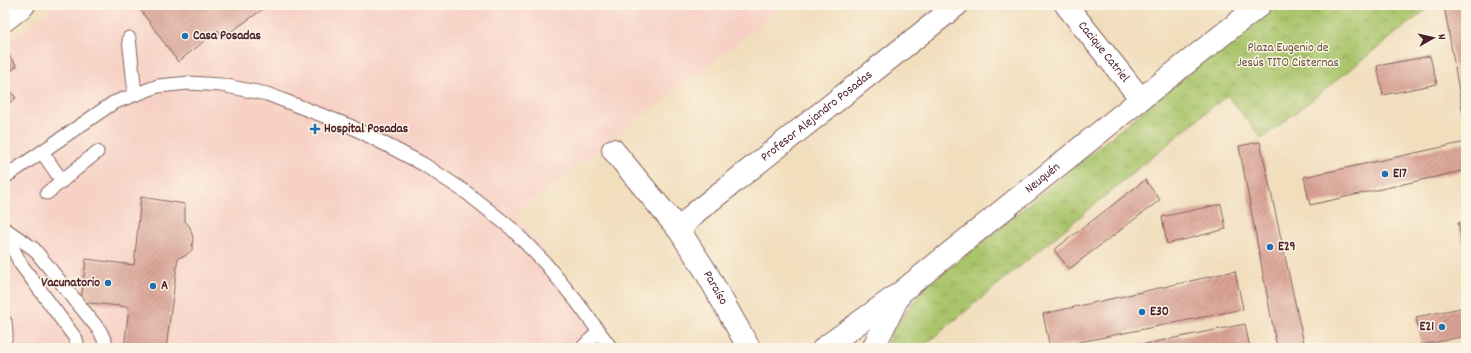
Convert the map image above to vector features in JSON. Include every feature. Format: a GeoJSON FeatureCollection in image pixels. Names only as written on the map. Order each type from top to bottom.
{"type":"FeatureCollection","features":[{"type":"Feature","properties":{"kind":"street"},"geometry":{"type":"LineString","coordinates":[[5,20],[24,5]]}},
{"type":"Feature","properties":{"kind":"street","name":"Profesor Alejandro Posadas"},"geometry":{"type":"LineString","coordinates":[[679,230],[696,212],[957,5]]}},
{"type":"Feature","properties":{"kind":"street","name":"Cacique Catriel"},"geometry":{"type":"LineString","coordinates":[[1066,5],[1141,99]]}},
{"type":"Feature","properties":{"kind":"street","name":"Neuquén"},"geometry":{"type":"LineString","coordinates":[[824,348],[900,293],[1260,5]]}},
{"type":"Feature","properties":{"kind":"street","name":"Paraíso"},"geometry":{"type":"LineString","coordinates":[[613,150],[679,230],[706,270],[748,348]]}},
{"type":"Feature","properties":{"kind":"street"},"geometry":{"type":"LineString","coordinates":[[873,348],[900,293]]}},
{"type":"Feature","properties":{"kind":"lane"},"geometry":{"type":"LineString","coordinates":[[129,38],[135,94]]}},
{"type":"Feature","properties":{"kind":"lane"},"geometry":{"type":"LineString","coordinates":[[5,177],[113,103],[158,86],[189,83],[221,84],[267,94],[350,126],[423,164],[467,193],[512,229],[545,263],[577,302],[590,342],[611,348]]}},
{"type":"Feature","properties":{"kind":"lane"},"geometry":{"type":"LineString","coordinates":[[42,152],[62,181]]}},
{"type":"Feature","properties":{"kind":"lane"},"geometry":{"type":"LineString","coordinates":[[47,193],[97,152]]}},
{"type":"Feature","properties":{"kind":"lane"},"geometry":{"type":"LineString","coordinates":[[5,230],[20,263],[76,339],[78,348]]}},
{"type":"Feature","properties":{"kind":"lane"},"geometry":{"type":"LineString","coordinates":[[5,230],[34,249],[100,330],[108,348]]}},
{"type":"Feature","properties":{"kind":"lane"},"geometry":{"type":"LineString","coordinates":[[5,322],[5,339]]}},
{"type":"Feature","properties":{"kind":"shaded area","name":"Hospital Posadas"},"geometry":{"type":"Polygon","coordinates":[[[55,5],[786,5],[515,214],[619,348],[5,348],[5,45],[55,5]]]}},
{"type":"Feature","properties":{"kind":"green space","name":"Plaza Eugenio de Jesús TITO Cisternas"},"geometry":{"type":"Polygon","coordinates":[[[1272,5],[1432,5],[1262,139],[1227,95],[921,348],[885,348],[893,329],[924,288],[999,229],[1272,5]]]}},
{"type":"Feature","properties":{"kind":"building","name":"Casa Posadas"},"geometry":{"type":"Polygon","coordinates":[[[137,5],[196,5],[199,8],[203,5],[269,5],[222,38],[218,30],[178,62],[137,5]]]}},
{"type":"Feature","properties":{"kind":"building"},"geometry":{"type":"Polygon","coordinates":[[[620,5],[642,5],[641,8],[620,5]]]}},
{"type":"Feature","properties":{"kind":"building"},"geometry":{"type":"Polygon","coordinates":[[[1444,5],[1466,5],[1466,119],[1464,120],[1444,5]]]}},
{"type":"Feature","properties":{"kind":"building"},"geometry":{"type":"Polygon","coordinates":[[[5,50],[17,66],[7,74],[5,71],[5,50]]]}},
{"type":"Feature","properties":{"kind":"building"},"geometry":{"type":"Polygon","coordinates":[[[1430,56],[1437,84],[1383,95],[1377,66],[1430,56]]]}},
{"type":"Feature","properties":{"kind":"building"},"geometry":{"type":"Polygon","coordinates":[[[5,84],[16,98],[5,106],[5,84]]]}},
{"type":"Feature","properties":{"kind":"building","name":"E29"},"geometry":{"type":"Polygon","coordinates":[[[1260,142],[1305,348],[1277,348],[1239,146],[1260,142]]]}},
{"type":"Feature","properties":{"kind":"building","name":"E17"},"geometry":{"type":"Polygon","coordinates":[[[1466,142],[1466,170],[1310,205],[1304,177],[1466,142]]]}},
{"type":"Feature","properties":{"kind":"building"},"geometry":{"type":"Polygon","coordinates":[[[1145,180],[1160,200],[1069,269],[1054,250],[1145,180]]]}},
{"type":"Feature","properties":{"kind":"building","name":"A"},"geometry":{"type":"Polygon","coordinates":[[[141,197],[185,204],[185,221],[190,227],[193,238],[192,250],[185,256],[178,258],[166,348],[124,348],[129,307],[81,302],[86,259],[134,265],[141,197]]]}},
{"type":"Feature","properties":{"kind":"building"},"geometry":{"type":"Polygon","coordinates":[[[1221,204],[1226,229],[1167,244],[1162,217],[1221,204]]]}},
{"type":"Feature","properties":{"kind":"building"},"geometry":{"type":"Polygon","coordinates":[[[1466,222],[1466,253],[1465,253],[1458,223],[1466,222]]]}},
{"type":"Feature","properties":{"kind":"building","name":"E30"},"geometry":{"type":"Polygon","coordinates":[[[1235,271],[1243,309],[1050,348],[1043,314],[1235,271]]]}},
{"type":"Feature","properties":{"kind":"building","name":"E21"},"geometry":{"type":"Polygon","coordinates":[[[1466,307],[1466,336],[1422,345],[1416,317],[1466,307]]]}},
{"type":"Feature","properties":{"kind":"building","name":"E30"},"geometry":{"type":"Polygon","coordinates":[[[1245,324],[1250,348],[1130,348],[1130,347],[1245,324]]]}},
{"type":"Feature","properties":{"kind":"place","name":"Casa Posadas"},"geometry":{"type":"Point","coordinates":[185,36]}},
{"type":"Feature","properties":{"kind":"place","name":"Hospital Posadas"},"geometry":{"type":"Point","coordinates":[315,129]}},
{"type":"Feature","properties":{"kind":"place","name":"E17"},"geometry":{"type":"Point","coordinates":[1385,174]}},
{"type":"Feature","properties":{"kind":"place","name":"E29"},"geometry":{"type":"Point","coordinates":[1270,247]}},
{"type":"Feature","properties":{"kind":"place","name":"Vacunatorio"},"geometry":{"type":"Point","coordinates":[108,283]}},
{"type":"Feature","properties":{"kind":"place","name":"A"},"geometry":{"type":"Point","coordinates":[153,286]}},
{"type":"Feature","properties":{"kind":"place","name":"E30"},"geometry":{"type":"Point","coordinates":[1142,312]}},
{"type":"Feature","properties":{"kind":"place","name":"E21"},"geometry":{"type":"Point","coordinates":[1442,327]}}]}
